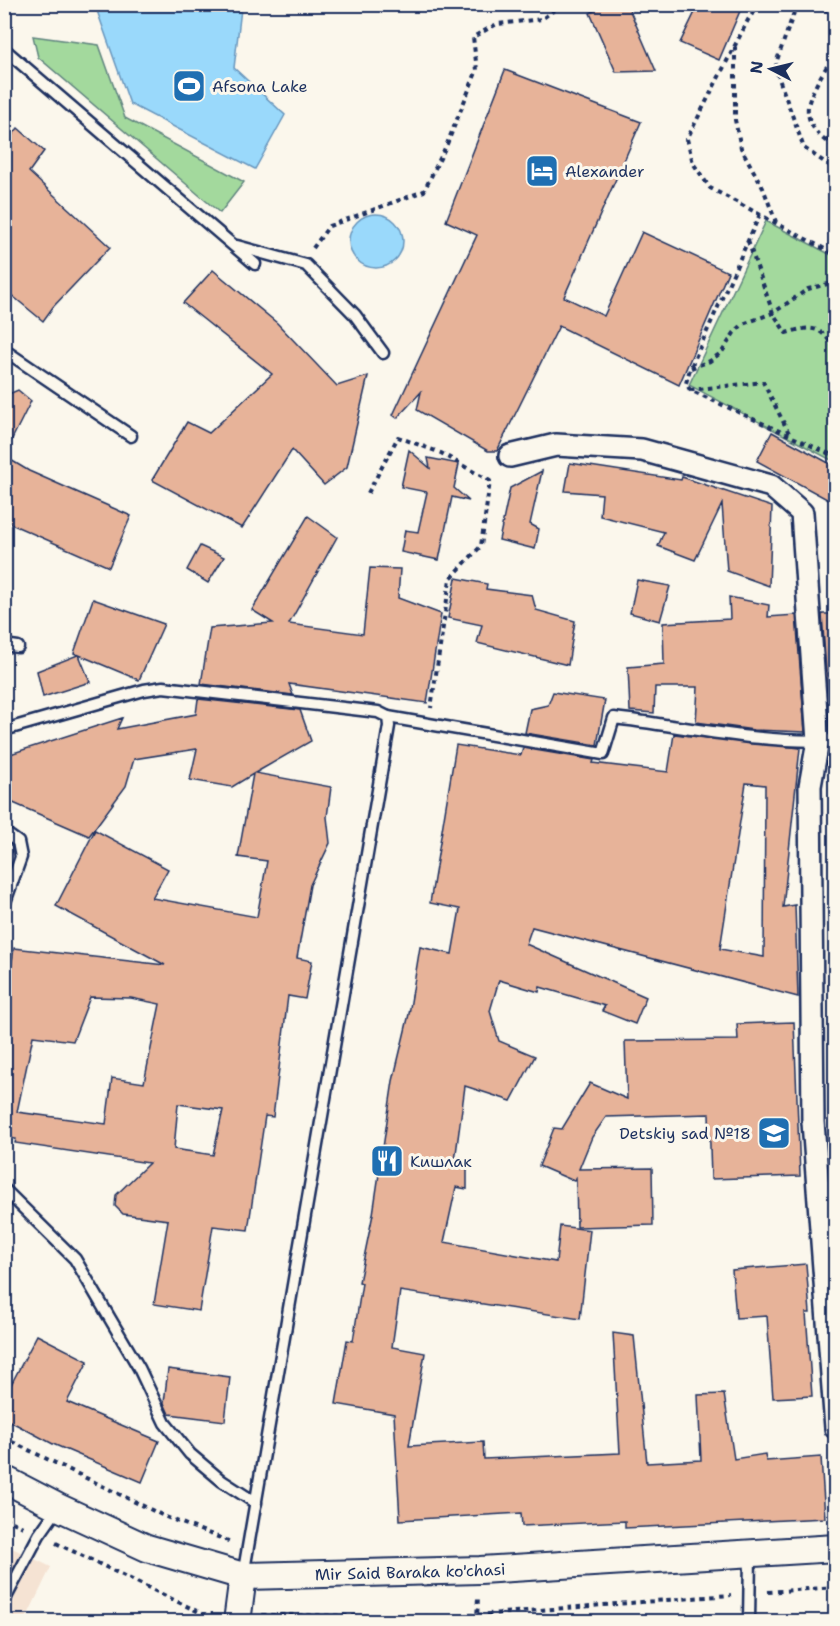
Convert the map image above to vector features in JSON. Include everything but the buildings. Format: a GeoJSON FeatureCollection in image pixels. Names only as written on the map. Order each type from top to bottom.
{"type":"FeatureCollection","features":[{"type":"Feature","properties":{"kind":"street"},"geometry":{"type":"LineString","coordinates":[[510,456],[556,445],[642,450],[771,486],[802,513],[827,740],[810,786],[813,1122],[836,1428]]}},
{"type":"Feature","properties":{"kind":"street","name":"Mir Said Baraka ko'chasi"},"geometry":{"type":"LineString","coordinates":[[4,1479],[58,1508],[147,1548],[243,1576],[480,1570],[836,1548]]}},
{"type":"Feature","properties":{"kind":"street"},"geometry":{"type":"LineString","coordinates":[[237,1622],[243,1576]]}},
{"type":"Feature","properties":{"kind":"lane"},"geometry":{"type":"LineString","coordinates":[[4,49],[255,264]]}},
{"type":"Feature","properties":{"kind":"lane"},"geometry":{"type":"LineString","coordinates":[[233,245],[306,265],[355,315],[383,353]]}},
{"type":"Feature","properties":{"kind":"lane"},"geometry":{"type":"LineString","coordinates":[[4,350],[131,436]]}},
{"type":"Feature","properties":{"kind":"lane"},"geometry":{"type":"LineString","coordinates":[[4,645],[18,647]]}},
{"type":"Feature","properties":{"kind":"lane"},"geometry":{"type":"LineString","coordinates":[[4,730],[144,690],[163,687],[378,712],[388,717],[603,754],[614,718],[712,732],[827,740]]}},
{"type":"Feature","properties":{"kind":"lane"},"geometry":{"type":"LineString","coordinates":[[243,1576],[387,737],[388,717]]}},
{"type":"Feature","properties":{"kind":"lane"},"geometry":{"type":"LineString","coordinates":[[4,832],[18,842],[21,857],[4,905]]}},
{"type":"Feature","properties":{"kind":"lane"},"geometry":{"type":"LineString","coordinates":[[4,1189],[75,1259],[139,1368],[165,1423],[183,1446],[222,1481],[256,1503]]}},
{"type":"Feature","properties":{"kind":"lane"},"geometry":{"type":"LineString","coordinates":[[4,1600],[39,1535],[58,1508]]}},
{"type":"Feature","properties":{"kind":"lane"},"geometry":{"type":"LineString","coordinates":[[749,1622],[750,1554]]}},
{"type":"Feature","properties":{"kind":"path"},"geometry":{"type":"LineString","coordinates":[[306,265],[313,248],[329,226],[424,191],[447,144],[477,70],[473,37],[497,24],[542,19],[562,4]]}},
{"type":"Feature","properties":{"kind":"path"},"geometry":{"type":"LineString","coordinates":[[759,4],[735,45],[687,139],[693,163],[710,188],[836,255]]}},
{"type":"Feature","properties":{"kind":"path"},"geometry":{"type":"LineString","coordinates":[[797,4],[776,63],[778,76],[804,148],[836,170]]}},
{"type":"Feature","properties":{"kind":"path"},"geometry":{"type":"LineString","coordinates":[[816,4],[836,15]]}},
{"type":"Feature","properties":{"kind":"path"},"geometry":{"type":"LineString","coordinates":[[735,45],[735,120],[741,148],[763,188],[777,223]]}},
{"type":"Feature","properties":{"kind":"path"},"geometry":{"type":"LineString","coordinates":[[836,51],[808,104],[810,121],[819,137],[836,147]]}},
{"type":"Feature","properties":{"kind":"path"},"geometry":{"type":"LineString","coordinates":[[826,142],[836,125]]}},
{"type":"Feature","properties":{"kind":"path"},"geometry":{"type":"LineString","coordinates":[[760,214],[690,369],[686,383],[690,390],[836,457]]}},
{"type":"Feature","properties":{"kind":"path"},"geometry":{"type":"LineString","coordinates":[[748,241],[773,313],[786,333],[808,327],[820,330],[836,351]]}},
{"type":"Feature","properties":{"kind":"path"},"geometry":{"type":"LineString","coordinates":[[690,369],[710,362],[722,352],[734,333],[743,324],[773,313],[807,289],[836,282]]}},
{"type":"Feature","properties":{"kind":"path"},"geometry":{"type":"LineString","coordinates":[[836,374],[833,390],[836,402]]}},
{"type":"Feature","properties":{"kind":"path"},"geometry":{"type":"LineString","coordinates":[[690,390],[763,382],[790,436]]}},
{"type":"Feature","properties":{"kind":"path"},"geometry":{"type":"LineString","coordinates":[[368,493],[398,436],[441,453],[490,481],[481,546],[450,579],[429,723]]}},
{"type":"Feature","properties":{"kind":"path"},"geometry":{"type":"LineString","coordinates":[[4,1438],[166,1517],[248,1549]]}},
{"type":"Feature","properties":{"kind":"shaded area"},"geometry":{"type":"Polygon","coordinates":[[[4,1544],[51,1567],[25,1621],[5,1621],[4,1544]]]}},
{"type":"Feature","properties":{"kind":"green space"},"geometry":{"type":"Polygon","coordinates":[[[33,36],[99,45],[125,118],[244,182],[220,213],[38,57],[33,36]]]}},
{"type":"Feature","properties":{"kind":"green space"},"geometry":{"type":"Polygon","coordinates":[[[766,221],[835,257],[835,462],[689,385],[766,221]]]}},
{"type":"Feature","properties":{"kind":"water","name":"Afsona Lake"},"geometry":{"type":"Polygon","coordinates":[[[95,5],[253,5],[241,9],[234,68],[285,115],[255,169],[130,104],[95,5]]]}},
{"type":"Feature","properties":{"kind":"water"},"geometry":{"type":"Polygon","coordinates":[[[376,214],[386,216],[395,222],[401,231],[403,241],[401,251],[395,260],[386,266],[376,268],[366,266],[357,260],[351,251],[349,241],[351,231],[357,222],[366,216],[376,214]]]}},
{"type":"Feature","properties":{"kind":"place","name":"Afsona Lake"},"geometry":{"type":"Point","coordinates":[189,86]}},
{"type":"Feature","properties":{"kind":"place","name":"Alexander"},"geometry":{"type":"Point","coordinates":[542,171]}},
{"type":"Feature","properties":{"kind":"place","name":"Detskiy sad №18"},"geometry":{"type":"Point","coordinates":[774,1133]}},
{"type":"Feature","properties":{"kind":"place","name":"Кишлак"},"geometry":{"type":"Point","coordinates":[387,1161]}}]}
